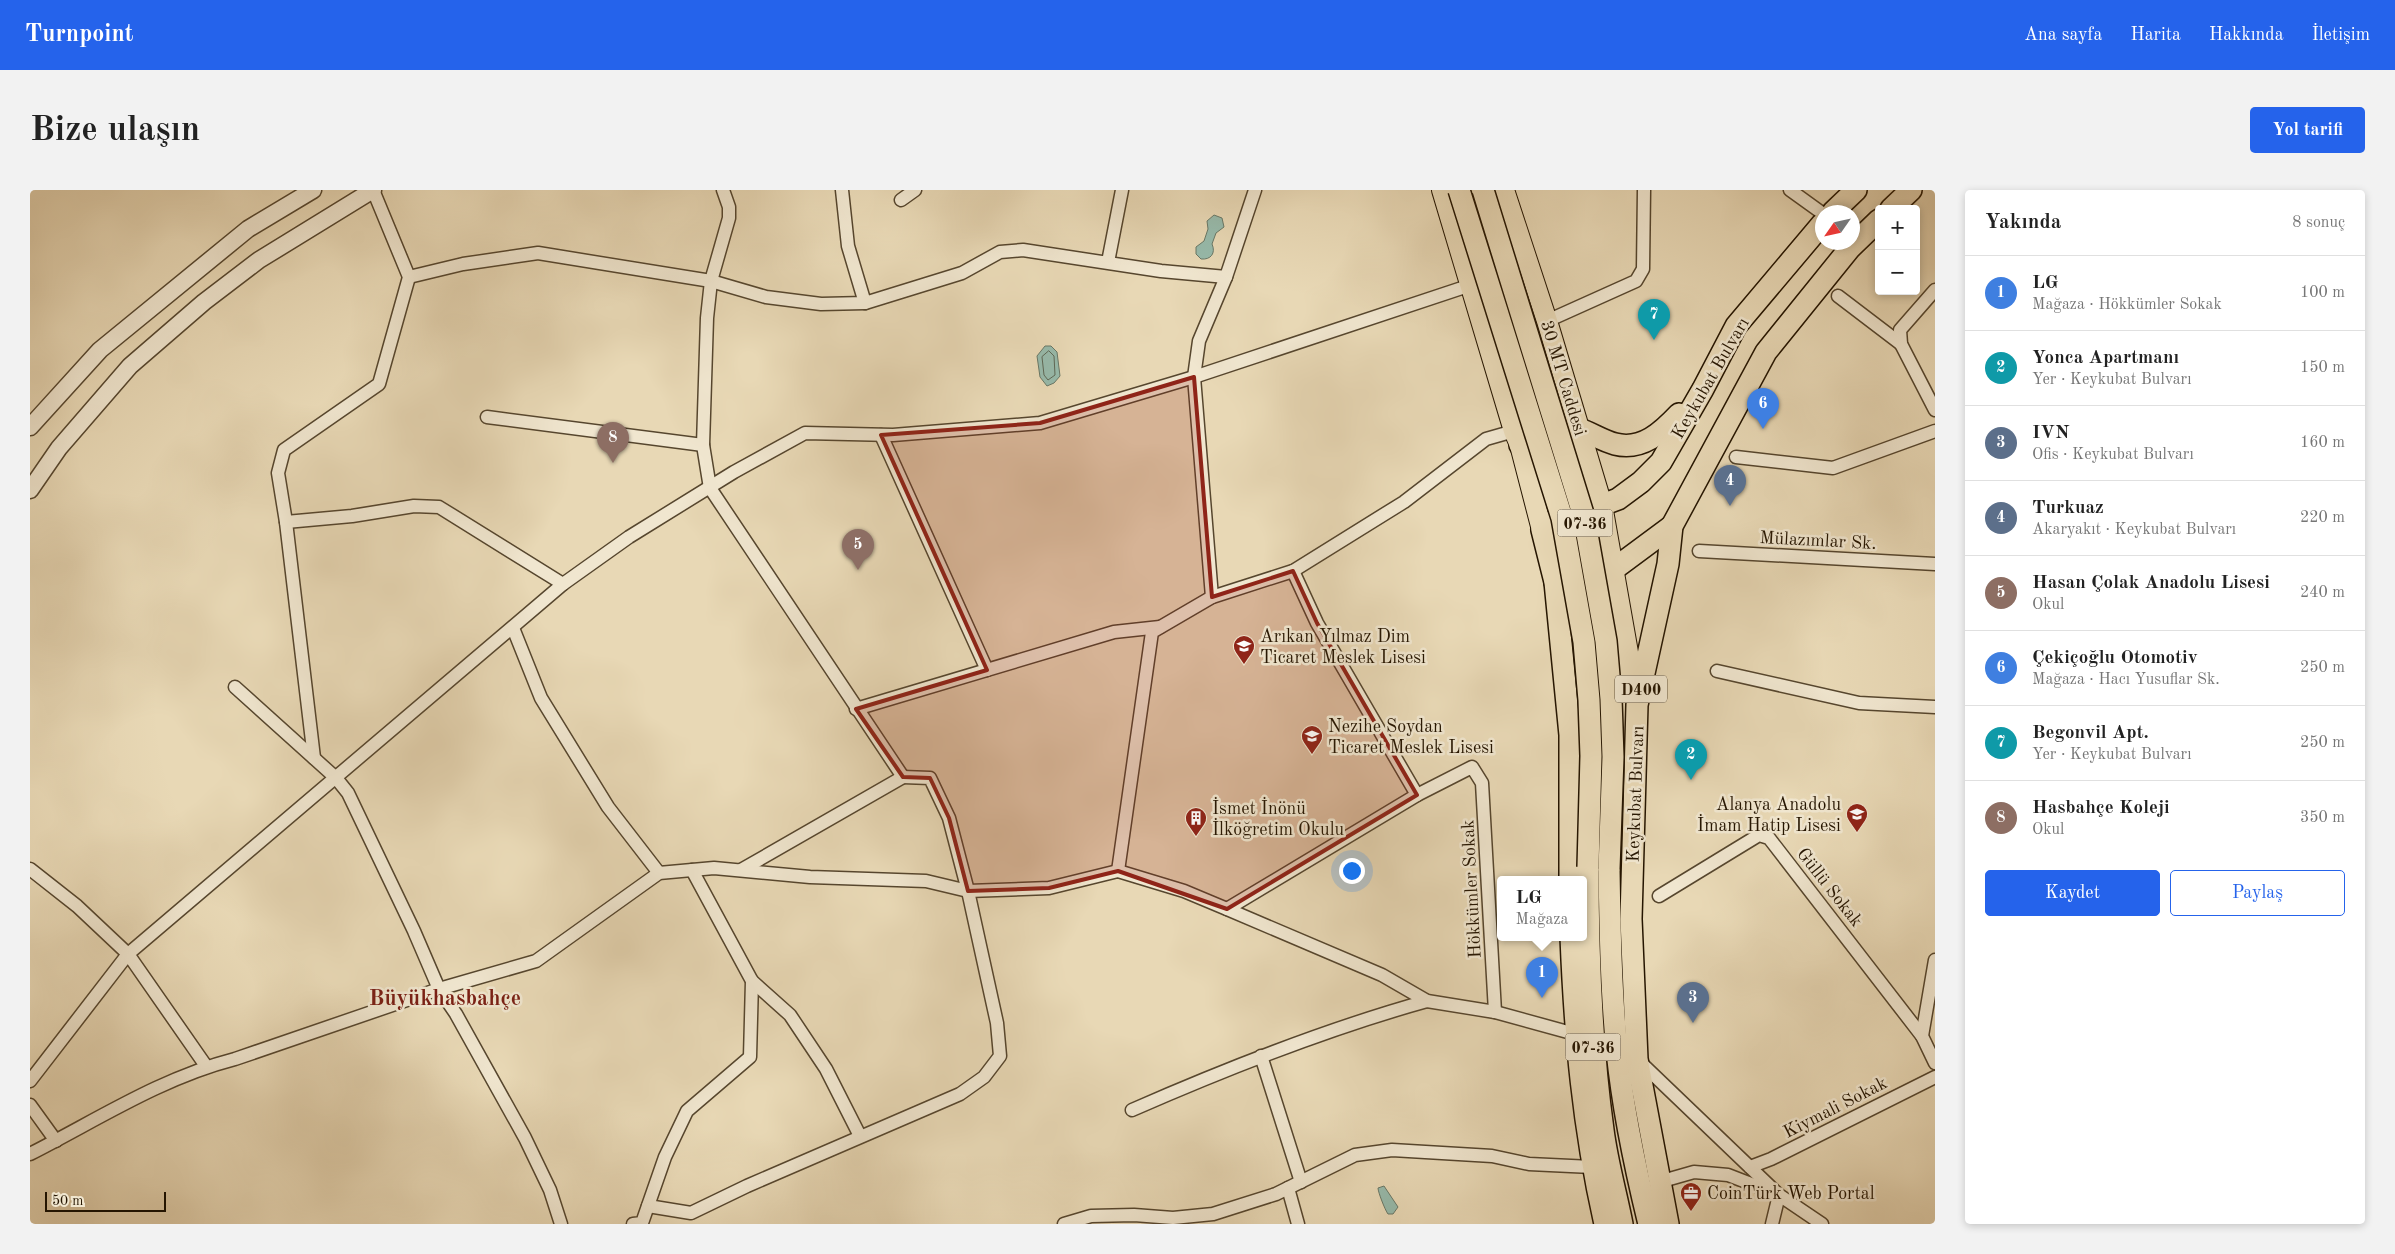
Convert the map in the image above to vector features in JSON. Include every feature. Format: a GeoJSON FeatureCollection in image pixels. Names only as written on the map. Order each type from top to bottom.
{"type":"FeatureCollection","features":[{"type":"Feature","properties":{"kind":"highway"},"geometry":{"type":"LineString","coordinates":[[1459,190],[1562,518],[1584,642],[1599,868]]}},
{"type":"Feature","properties":{"kind":"highway","name":"Keykubat Bulvarı"},"geometry":{"type":"LineString","coordinates":[[1484,190],[1584,516],[1606,641],[1613,757],[1599,868]]}},
{"type":"Feature","properties":{"kind":"highway"},"geometry":{"type":"LineString","coordinates":[[1840,205],[1856,190]]}},
{"type":"Feature","properties":{"kind":"highway"},"geometry":{"type":"LineString","coordinates":[[1895,205],[1911,190]]}},
{"type":"Feature","properties":{"kind":"highway","name":"Keykubat Bulvarı"},"geometry":{"type":"LineString","coordinates":[[1668,1224],[1637,1059],[1631,919],[1637,705],[1668,564],[1672,526],[1766,352],[1850,248],[1875,224]]}},
{"type":"Feature","properties":{"kind":"highway","name":"Keykubat Bulvarı"},"geometry":{"type":"LineString","coordinates":[[1542,530],[1557,518],[1576,510],[1602,505],[1618,499],[1641,482],[1661,462],[1704,389],[1736,326],[1815,232]]}},
{"type":"Feature","properties":{"kind":"highway"},"geometry":{"type":"LineString","coordinates":[[1517,438],[1556,450],[1576,438],[1579,429],[1616,444],[1636,445],[1658,436],[1704,389]]}},
{"type":"Feature","properties":{"kind":"highway"},"geometry":{"type":"LineString","coordinates":[[1555,582],[1585,584],[1614,569],[1672,526]]}},
{"type":"Feature","properties":{"kind":"highway"},"geometry":{"type":"LineString","coordinates":[[1542,530],[1555,582],[1570,734],[1570,876]]}},
{"type":"Feature","properties":{"kind":"highway"},"geometry":{"type":"LineString","coordinates":[[1563,670],[1579,657],[1597,651],[1619,657],[1632,672]]}},
{"type":"Feature","properties":{"kind":"highway","name":"07-36"},"geometry":{"type":"LineString","coordinates":[[1599,868],[1588,969],[1594,1055],[1603,1132],[1622,1224]]}},
{"type":"Feature","properties":{"kind":"highway","name":"07-36"},"geometry":{"type":"LineString","coordinates":[[1599,868],[1611,963],[1617,1052],[1633,1155],[1649,1224]]}},
{"type":"Feature","properties":{"kind":"highway"},"geometry":{"type":"LineString","coordinates":[[1571,941],[1575,1034],[1592,1167],[1605,1224]]}},
{"type":"Feature","properties":{"kind":"main road"},"geometry":{"type":"LineString","coordinates":[[1442,190],[1517,438],[1542,530]]}},
{"type":"Feature","properties":{"kind":"main road","name":"30 MT Caddesi"},"geometry":{"type":"LineString","coordinates":[[1504,190],[1547,321],[1602,505],[1637,705]]}},
{"type":"Feature","properties":{"kind":"street"},"geometry":{"type":"LineString","coordinates":[[30,427],[100,350],[248,229],[313,190]]}},
{"type":"Feature","properties":{"kind":"street"},"geometry":{"type":"LineString","coordinates":[[30,490],[59,448],[130,366],[204,302],[259,260],[373,190],[409,277],[379,384],[284,450],[278,473],[286,522],[314,758]]}},
{"type":"Feature","properties":{"kind":"street"},"geometry":{"type":"LineString","coordinates":[[723,190],[729,206],[730,218],[711,281],[703,445],[710,488],[903,777]]}},
{"type":"Feature","properties":{"kind":"street"},"geometry":{"type":"LineString","coordinates":[[842,190],[848,246],[865,303]]}},
{"type":"Feature","properties":{"kind":"street"},"geometry":{"type":"LineString","coordinates":[[901,200],[915,190]]}},
{"type":"Feature","properties":{"kind":"street"},"geometry":{"type":"LineString","coordinates":[[1108,262],[1122,190]]}},
{"type":"Feature","properties":{"kind":"street"},"geometry":{"type":"LineString","coordinates":[[1212,597],[1194,377],[1199,341],[1226,277],[1255,190]]}},
{"type":"Feature","properties":{"kind":"street"},"geometry":{"type":"LineString","coordinates":[[1547,321],[1636,280],[1643,269],[1644,190]]}},
{"type":"Feature","properties":{"kind":"street"},"geometry":{"type":"LineString","coordinates":[[1790,190],[1815,208]]}},
{"type":"Feature","properties":{"kind":"street"},"geometry":{"type":"LineString","coordinates":[[409,277],[463,264],[538,253],[711,281],[766,297],[821,304],[865,303],[962,273],[1000,252],[1023,250],[1161,271],[1226,277]]}},
{"type":"Feature","properties":{"kind":"street"},"geometry":{"type":"LineString","coordinates":[[30,1081],[128,954],[563,584],[629,536],[805,433],[881,435],[1040,423],[1194,377],[1471,285]]}},
{"type":"Feature","properties":{"kind":"street"},"geometry":{"type":"LineString","coordinates":[[1935,290],[1900,330],[1901,344],[1935,410]]}},
{"type":"Feature","properties":{"kind":"street"},"geometry":{"type":"LineString","coordinates":[[1838,296],[1901,344]]}},
{"type":"Feature","properties":{"kind":"street"},"geometry":{"type":"LineString","coordinates":[[487,417],[703,445]]}},
{"type":"Feature","properties":{"kind":"street"},"geometry":{"type":"LineString","coordinates":[[1736,457],[1833,468],[1935,431]]}},
{"type":"Feature","properties":{"kind":"street"},"geometry":{"type":"LineString","coordinates":[[881,435],[987,670]]}},
{"type":"Feature","properties":{"kind":"street"},"geometry":{"type":"LineString","coordinates":[[1118,871],[1152,632],[1212,597],[1293,571],[1404,502],[1486,439],[1517,438]]}},
{"type":"Feature","properties":{"kind":"street"},"geometry":{"type":"LineString","coordinates":[[286,522],[352,516],[414,506],[439,508],[563,584]]}},
{"type":"Feature","properties":{"kind":"street","name":"Mülazımlar Sk."},"geometry":{"type":"LineString","coordinates":[[1699,551],[1935,564]]}},
{"type":"Feature","properties":{"kind":"street"},"geometry":{"type":"LineString","coordinates":[[1227,909],[1417,795],[1317,623],[1293,571]]}},
{"type":"Feature","properties":{"kind":"street"},"geometry":{"type":"LineString","coordinates":[[856,709],[1114,632],[1160,627]]}},
{"type":"Feature","properties":{"kind":"street"},"geometry":{"type":"LineString","coordinates":[[513,628],[541,698],[608,807],[660,873]]}},
{"type":"Feature","properties":{"kind":"street"},"geometry":{"type":"LineString","coordinates":[[1717,671],[1859,703],[1935,707]]}},
{"type":"Feature","properties":{"kind":"street"},"geometry":{"type":"LineString","coordinates":[[234,687],[336,778],[348,793],[414,931],[439,989],[456,1014],[521,1130],[550,1190],[561,1224]]}},
{"type":"Feature","properties":{"kind":"street","name":"Hökkümler Sokak"},"geometry":{"type":"LineString","coordinates":[[1417,795],[1472,768],[1482,783],[1489,879],[1495,1012]]}},
{"type":"Feature","properties":{"kind":"street"},"geometry":{"type":"LineString","coordinates":[[648,1206],[691,1214],[747,1186],[960,1094],[984,1077],[1000,1056],[997,1023],[968,891],[949,818],[930,778],[903,777],[741,870]]}},
{"type":"Feature","properties":{"kind":"street","name":"Güllü Sokak"},"geometry":{"type":"LineString","coordinates":[[1659,896],[1759,836],[1769,838],[1922,1036],[1935,1063]]}},
{"type":"Feature","properties":{"kind":"street"},"geometry":{"type":"LineString","coordinates":[[30,1154],[158,1086],[206,1066],[235,1059],[439,989],[536,961],[660,873],[714,868],[810,877],[926,882],[968,891],[1049,888],[1118,871],[1184,891],[1382,975],[1427,1000],[1495,1012],[1575,1034]]}},
{"type":"Feature","properties":{"kind":"street"},"geometry":{"type":"LineString","coordinates":[[30,869],[77,906],[128,954],[206,1066]]}},
{"type":"Feature","properties":{"kind":"street"},"geometry":{"type":"LineString","coordinates":[[692,870],[752,981],[790,1015],[826,1069],[860,1136]]}},
{"type":"Feature","properties":{"kind":"street"},"geometry":{"type":"LineString","coordinates":[[1922,1036],[1935,960]]}},
{"type":"Feature","properties":{"kind":"street"},"geometry":{"type":"LineString","coordinates":[[633,1224],[642,1223],[664,1157],[687,1111],[750,1057],[752,981]]}},
{"type":"Feature","properties":{"kind":"street"},"geometry":{"type":"LineString","coordinates":[[1132,1110],[1229,1067],[1384,1012],[1427,1000]]}},
{"type":"Feature","properties":{"kind":"street"},"geometry":{"type":"LineString","coordinates":[[1261,1056],[1301,1182]]}},
{"type":"Feature","properties":{"kind":"street"},"geometry":{"type":"LineString","coordinates":[[1637,1059],[1779,1195],[1822,1224]]}},
{"type":"Feature","properties":{"kind":"street","name":"Kiymali Sokak"},"geometry":{"type":"LineString","coordinates":[[1750,1167],[1771,1159],[1935,1077]]}},
{"type":"Feature","properties":{"kind":"street"},"geometry":{"type":"LineString","coordinates":[[30,1105],[56,1140]]}},
{"type":"Feature","properties":{"kind":"street"},"geometry":{"type":"LineString","coordinates":[[1064,1224],[1091,1216],[1134,1215],[1173,1218],[1213,1214],[1276,1194],[1356,1154],[1392,1150],[1492,1156],[1529,1164],[1592,1167]]}},
{"type":"Feature","properties":{"kind":"street"},"geometry":{"type":"LineString","coordinates":[[1659,1182],[1694,1172],[1728,1175],[1779,1195]]}},
{"type":"Feature","properties":{"kind":"street"},"geometry":{"type":"LineString","coordinates":[[1288,1188],[1298,1224]]}},
{"type":"Feature","properties":{"kind":"street"},"geometry":{"type":"LineString","coordinates":[[1772,1224],[1779,1195]]}},
{"type":"Feature","properties":{"kind":"highlighted area"},"geometry":{"type":"Polygon","coordinates":[[[1194,377],[1212,597],[1293,571],[1317,623],[1417,795],[1227,909],[1118,871],[1049,888],[968,891],[949,818],[930,778],[903,777],[856,709],[987,670],[881,435],[1040,423],[1194,377]]]}},
{"type":"Feature","properties":{"kind":"water"},"geometry":{"type":"Polygon","coordinates":[[[1214,215],[1222,218],[1224,227],[1216,233],[1212,244],[1212,255],[1201,259],[1196,254],[1196,247],[1204,241],[1208,229],[1207,221],[1214,215]]]}},
{"type":"Feature","properties":{"kind":"water"},"geometry":{"type":"Polygon","coordinates":[[[1045,346],[1051,346],[1057,352],[1060,376],[1054,383],[1047,386],[1040,377],[1037,356],[1045,346]]]}},
{"type":"Feature","properties":{"kind":"water"},"geometry":{"type":"Polygon","coordinates":[[[1384,1186],[1398,1207],[1393,1214],[1388,1214],[1379,1193],[1378,1188],[1384,1186]]]}},
{"type":"Feature","properties":{"kind":"place","name":"Begonvil Apt."},"geometry":{"type":"Point","coordinates":[1654,340]}},
{"type":"Feature","properties":{"kind":"place","name":"Çekiçoğlu Otomotiv"},"geometry":{"type":"Point","coordinates":[1763,429]}},
{"type":"Feature","properties":{"kind":"place","name":"Hasbahçe Koleji"},"geometry":{"type":"Point","coordinates":[613,463]}},
{"type":"Feature","properties":{"kind":"place","name":"Turkuaz"},"geometry":{"type":"Point","coordinates":[1730,506]}},
{"type":"Feature","properties":{"kind":"place","name":"Hasan Çolak Anadolu Lisesi"},"geometry":{"type":"Point","coordinates":[858,570]}},
{"type":"Feature","properties":{"kind":"place","name":"Arıkan Yılmaz Dim Ticaret Meslek Lisesi"},"geometry":{"type":"Point","coordinates":[1244,665]}},
{"type":"Feature","properties":{"kind":"place","name":"Nezihe Soydan Ticaret Meslek Lisesi"},"geometry":{"type":"Point","coordinates":[1312,755]}},
{"type":"Feature","properties":{"kind":"place","name":"Yonca Apartmanı"},"geometry":{"type":"Point","coordinates":[1691,780]}},
{"type":"Feature","properties":{"kind":"place","name":"Alanya Anadolu İmam Hatip Lisesi"},"geometry":{"type":"Point","coordinates":[1857,833]}},
{"type":"Feature","properties":{"kind":"place","name":"İsmet İnönü İlköğretim Okulu"},"geometry":{"type":"Point","coordinates":[1196,837]}},
{"type":"Feature","properties":{"kind":"place","name":"LG"},"geometry":{"type":"Point","coordinates":[1542,998]}},
{"type":"Feature","properties":{"kind":"place","name":"IVN"},"geometry":{"type":"Point","coordinates":[1693,1023]}},
{"type":"Feature","properties":{"kind":"place","name":"CoinTürk Web Portal"},"geometry":{"type":"Point","coordinates":[1691,1212]}},
{"type":"Feature","properties":{"kind":"district","name":"Büyükhasbahçe"},"geometry":{"type":"Point","coordinates":[445,997]}}]}
